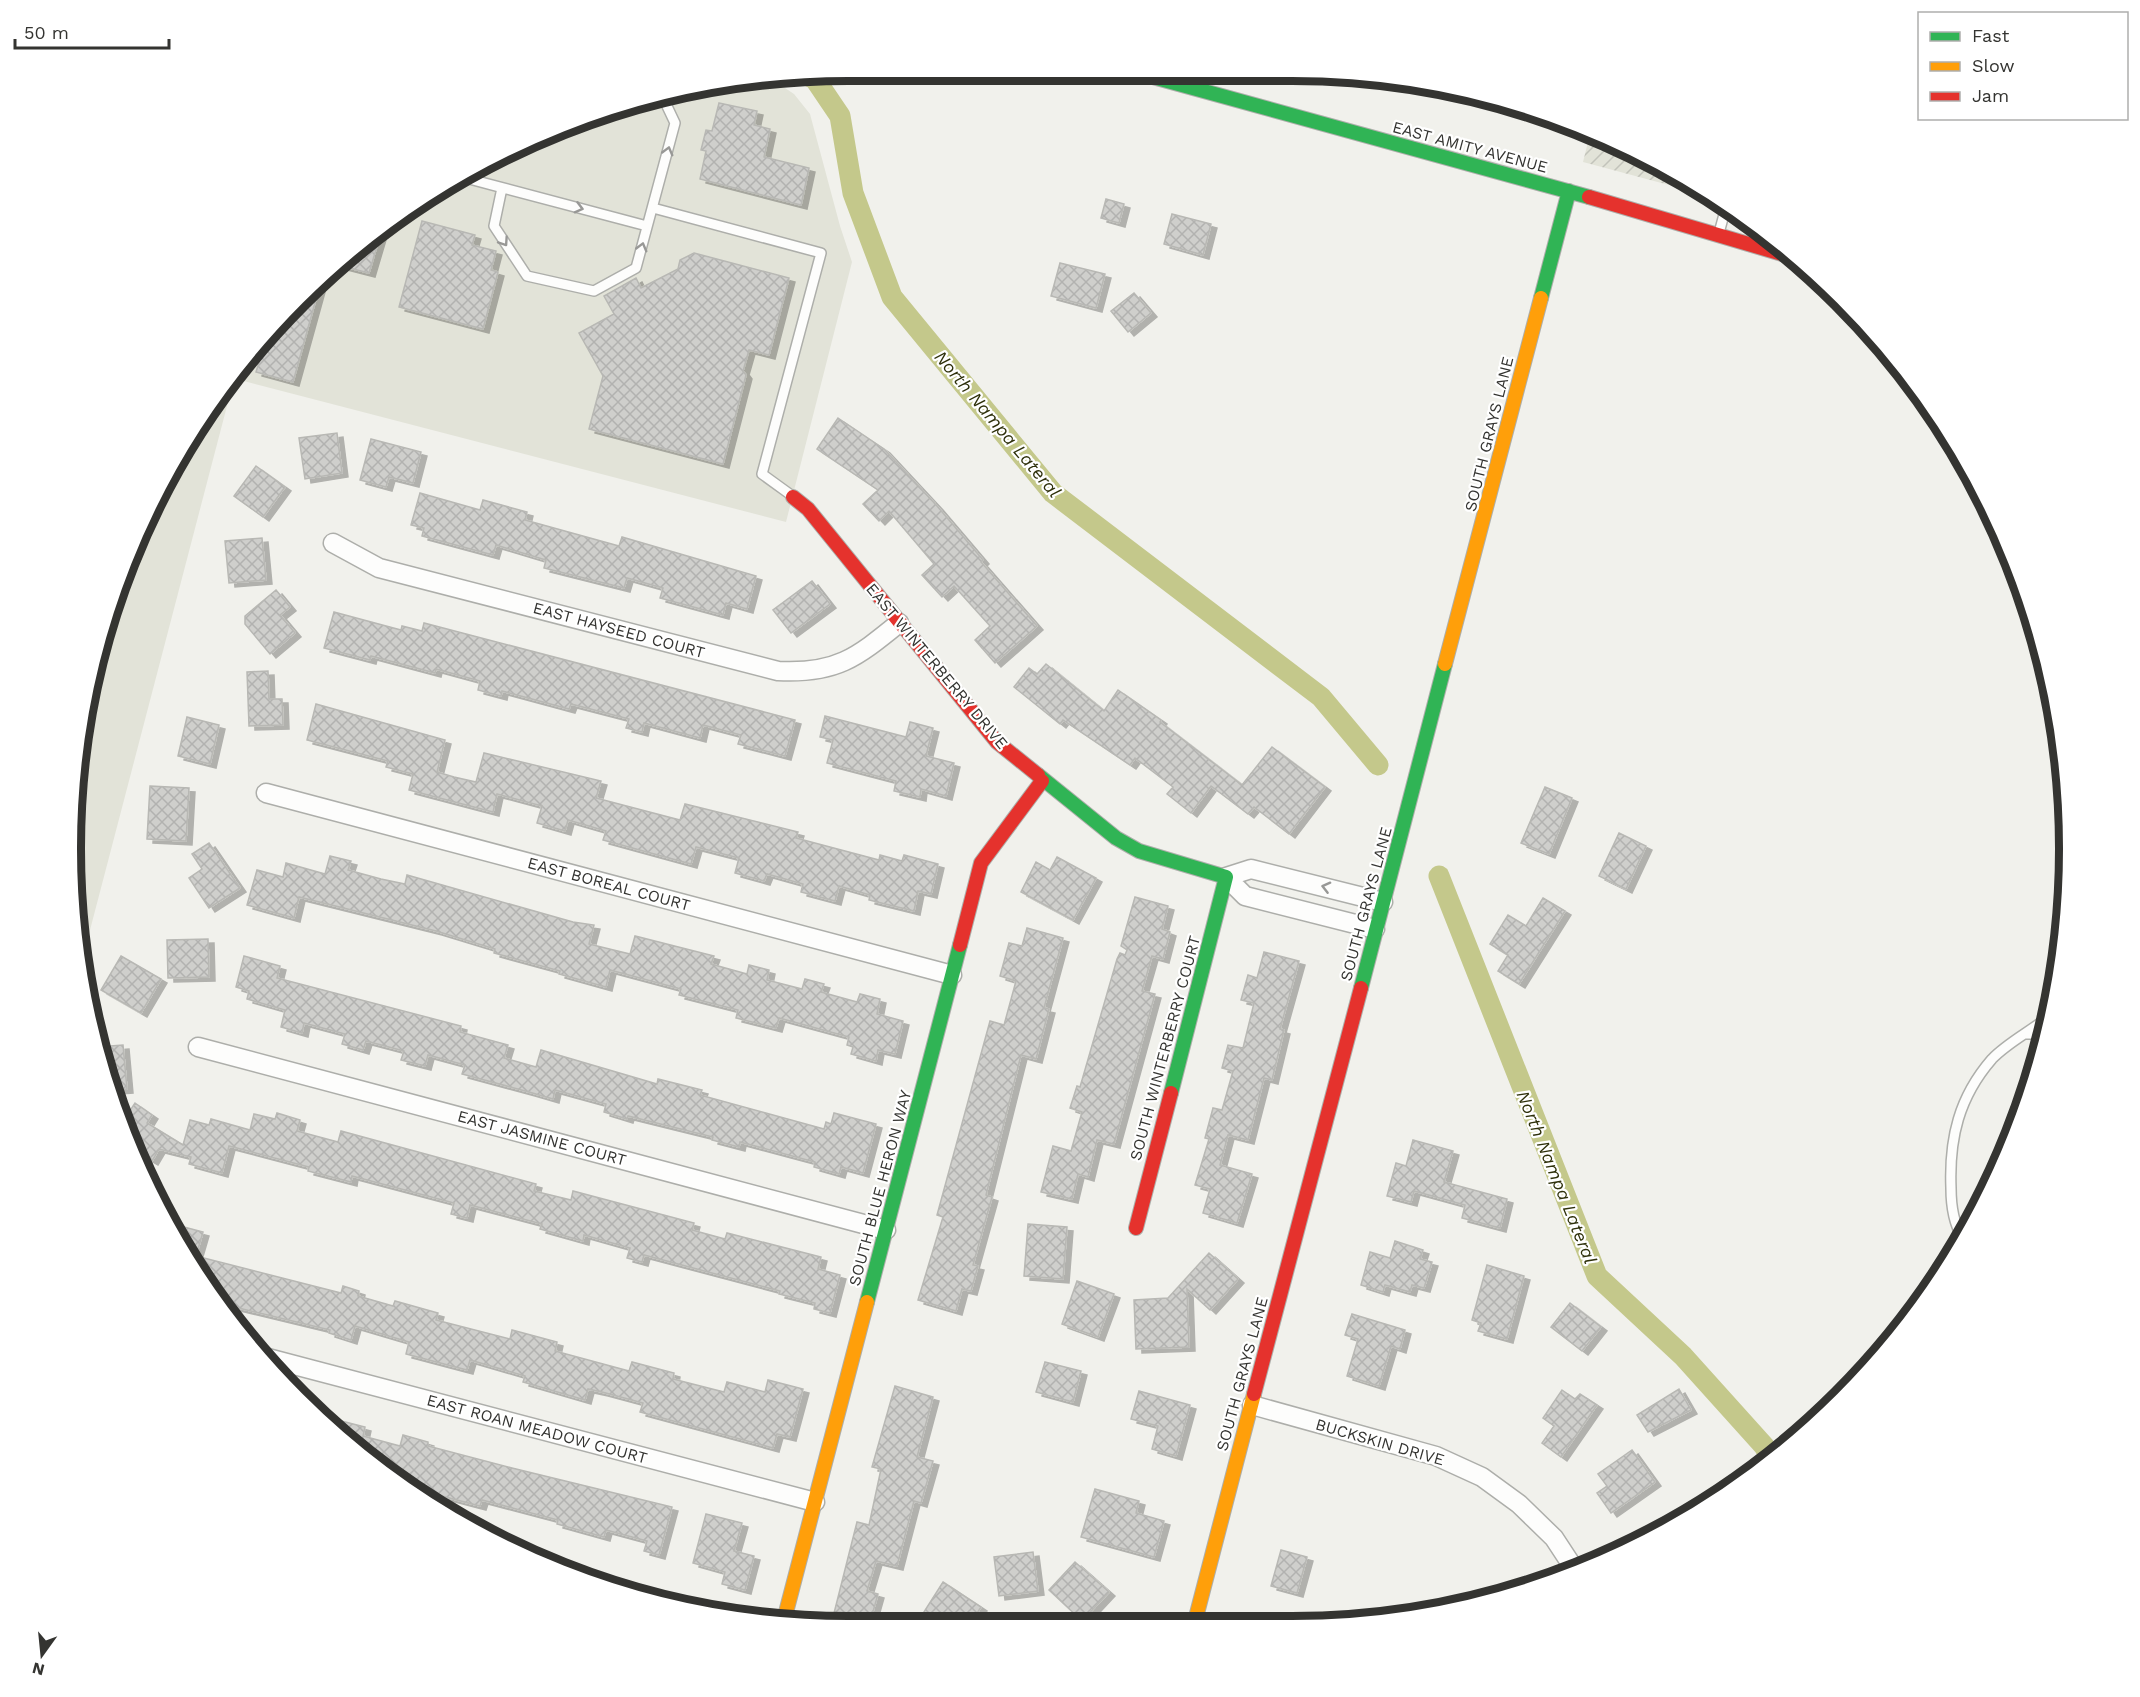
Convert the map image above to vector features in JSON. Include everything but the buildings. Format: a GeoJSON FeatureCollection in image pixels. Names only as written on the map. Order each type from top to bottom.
{"type":"FeatureCollection","features":[{"type":"Feature","properties":{"kind":"street","name":"EAST AMITY AVENUE"},"geometry":{"type":"LineString","coordinates":[[1168,81],[1569,191],[1775,253]]}},
{"type":"Feature","properties":{"kind":"street","name":"SOUTH GRAYS LANE"},"geometry":{"type":"LineString","coordinates":[[1196,1616],[1569,191]]}},
{"type":"Feature","properties":{"kind":"street","name":"EAST WINTERBERRY DRIVE"},"geometry":{"type":"LineString","coordinates":[[793,497],[808,509],[998,742],[1042,781],[1116,838],[1139,851],[1226,877],[1245,896],[1375,929]]}},
{"type":"Feature","properties":{"kind":"street","name":"EAST HAYSEED COURT"},"geometry":{"type":"LineString","coordinates":[[333,543],[379,568],[778,672],[808,673],[837,666],[864,652],[899,623]]}},
{"type":"Feature","properties":{"kind":"street","name":"SOUTH BLUE HERON WAY"},"geometry":{"type":"LineString","coordinates":[[786,1613],[981,863],[1042,781]]}},
{"type":"Feature","properties":{"kind":"street","name":"EAST BOREAL COURT"},"geometry":{"type":"LineString","coordinates":[[266,793],[952,975]]}},
{"type":"Feature","properties":{"kind":"street"},"geometry":{"type":"LineString","coordinates":[[1226,877],[1251,869],[1383,902]]}},
{"type":"Feature","properties":{"kind":"street","name":"SOUTH WINTERBERRY COURT"},"geometry":{"type":"LineString","coordinates":[[1136,1228],[1226,877]]}},
{"type":"Feature","properties":{"kind":"street","name":"EAST JASMINE COURT"},"geometry":{"type":"LineString","coordinates":[[198,1047],[886,1230]]}},
{"type":"Feature","properties":{"kind":"street","name":"EAST ROAN MEADOW COURT"},"geometry":{"type":"LineString","coordinates":[[276,1360],[815,1502]]}},
{"type":"Feature","properties":{"kind":"street","name":"BUCKSKIN DRIVE"},"geometry":{"type":"LineString","coordinates":[[1252,1405],[1436,1456],[1482,1477],[1519,1504],[1554,1538],[1571,1563]]}},
{"type":"Feature","properties":{"kind":"lane"},"geometry":{"type":"LineString","coordinates":[[502,188],[494,226],[527,276],[594,291],[636,268],[675,123],[665,104]]}},
{"type":"Feature","properties":{"kind":"lane"},"geometry":{"type":"LineString","coordinates":[[472,180],[647,226]]}},
{"type":"Feature","properties":{"kind":"lane"},"geometry":{"type":"LineString","coordinates":[[653,208],[821,253],[762,474],[793,497]]}},
{"type":"Feature","properties":{"kind":"lane"},"geometry":{"type":"LineString","coordinates":[[1719,236],[1724,215]]}},
{"type":"Feature","properties":{"kind":"lane"},"geometry":{"type":"LineString","coordinates":[[1959,1227],[1952,1209],[1949,1160],[1955,1124],[1967,1094],[1994,1057],[2038,1025]]}},
{"type":"Feature","properties":{"kind":"lane"},"geometry":{"type":"LineString","coordinates":[[2027,1034],[2036,1034]]}},
{"type":"Feature","properties":{"kind":"shaded area"},"geometry":{"type":"Polygon","coordinates":[[[780,85],[794,94],[810,114],[852,262],[786,522],[241,380],[271,342],[342,271],[422,210],[465,184],[555,139],[602,122],[650,107],[699,96],[780,85]]]}},
{"type":"Feature","properties":{"kind":"shaded area"},"geometry":{"type":"Polygon","coordinates":[[[1588,141],[1631,160],[1683,189],[1583,162],[1588,141]]]}},
{"type":"Feature","properties":{"kind":"shaded area"},"geometry":{"type":"Polygon","coordinates":[[[230,395],[87,941],[81,848],[83,798],[88,748],[107,650],[139,555],[160,509],[210,422],[230,395]]]}},
{"type":"Feature","properties":{"kind":"waterway","name":"North Nampa Lateral"},"geometry":{"type":"LineString","coordinates":[[817,82],[840,116],[853,193],[892,297],[1053,493],[1321,697],[1378,765]]}},
{"type":"Feature","properties":{"kind":"waterway","name":"North Nampa Lateral"},"geometry":{"type":"LineString","coordinates":[[1439,876],[1597,1276],[1683,1356],[1767,1451]]}},
{"type":"Feature","properties":{"kind":"traffic: fast"},"geometry":{"type":"LineString","coordinates":[[1167,81],[1589,197]]}},
{"type":"Feature","properties":{"kind":"traffic: fast"},"geometry":{"type":"LineString","coordinates":[[1541,298],[1569,191]]}},
{"type":"Feature","properties":{"kind":"traffic: fast"},"geometry":{"type":"LineString","coordinates":[[1361,988],[1445,664]]}},
{"type":"Feature","properties":{"kind":"traffic: fast"},"geometry":{"type":"LineString","coordinates":[[1038,775],[1116,838],[1139,851],[1226,877],[1171,1093]]}},
{"type":"Feature","properties":{"kind":"traffic: fast"},"geometry":{"type":"LineString","coordinates":[[867,1302],[960,945]]}},
{"type":"Feature","properties":{"kind":"traffic: slow"},"geometry":{"type":"LineString","coordinates":[[1445,664],[1541,298]]}},
{"type":"Feature","properties":{"kind":"traffic: slow"},"geometry":{"type":"LineString","coordinates":[[786,1613],[867,1302]]}},
{"type":"Feature","properties":{"kind":"traffic: slow"},"geometry":{"type":"LineString","coordinates":[[1196,1616],[1254,1394]]}},
{"type":"Feature","properties":{"kind":"traffic: jam"},"geometry":{"type":"LineString","coordinates":[[1589,197],[1773,251]]}},
{"type":"Feature","properties":{"kind":"traffic: jam"},"geometry":{"type":"LineString","coordinates":[[793,497],[808,509],[997,742],[1038,775]]}},
{"type":"Feature","properties":{"kind":"traffic: jam"},"geometry":{"type":"LineString","coordinates":[[960,945],[981,863],[1042,781]]}},
{"type":"Feature","properties":{"kind":"traffic: jam"},"geometry":{"type":"LineString","coordinates":[[1254,1394],[1361,988]]}},
{"type":"Feature","properties":{"kind":"traffic: jam"},"geometry":{"type":"LineString","coordinates":[[1136,1228],[1171,1093]]}}]}
